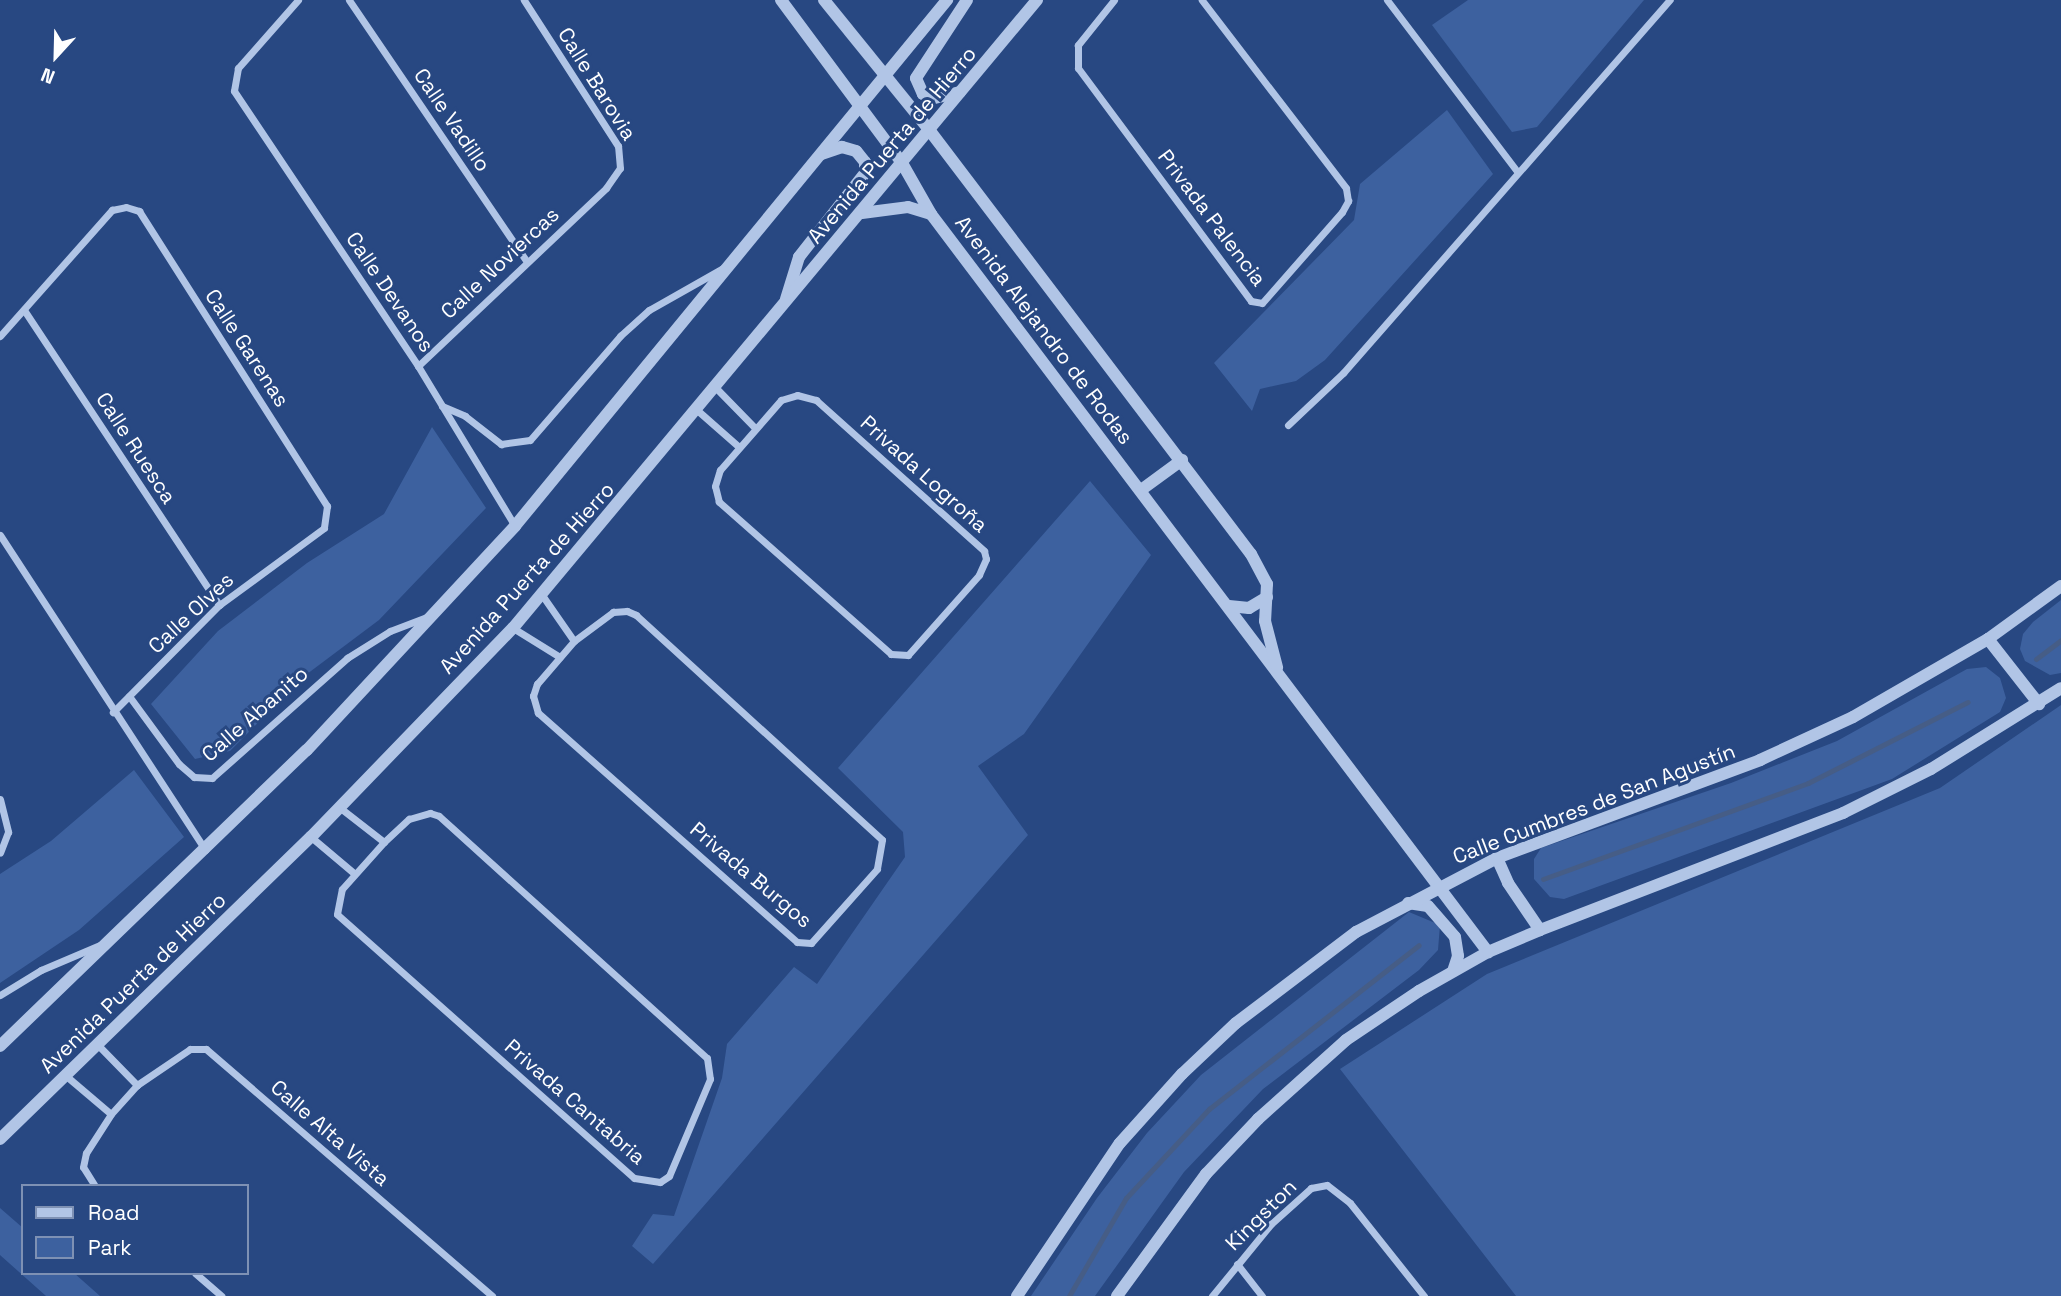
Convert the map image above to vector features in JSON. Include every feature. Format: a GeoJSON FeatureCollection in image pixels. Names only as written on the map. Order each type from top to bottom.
{"type":"FeatureCollection","features":[{"type":"Feature","properties":{"kind":"street","name":"Calle Devanos"},"geometry":{"type":"LineString","coordinates":[[298,0],[238,68],[233,80],[234,91],[418,366],[515,526]]}},
{"type":"Feature","properties":{"kind":"street","name":"Calle Vadillo"},"geometry":{"type":"LineString","coordinates":[[349,0],[526,260]]}},
{"type":"Feature","properties":{"kind":"street","name":"Calle Barovia"},"geometry":{"type":"LineString","coordinates":[[524,0],[622,155],[606,188]]}},
{"type":"Feature","properties":{"kind":"street","name":"Avenida Alejandro de Rodas"},"geometry":{"type":"LineString","coordinates":[[781,0],[902,163],[931,214],[1488,952]]}},
{"type":"Feature","properties":{"kind":"street","name":"Avenida Alejandro de Rodas"},"geometry":{"type":"LineString","coordinates":[[824,0],[885,79],[930,131],[1182,460],[1262,570],[1266,597],[1265,621],[1281,681]]}},
{"type":"Feature","properties":{"kind":"street","name":"Avenida Puerta de Hierro"},"geometry":{"type":"LineString","coordinates":[[0,1046],[307,750],[427,617],[515,526],[735,262],[947,0]]}},
{"type":"Feature","properties":{"kind":"street"},"geometry":{"type":"LineString","coordinates":[[962,92],[933,98],[923,94],[916,78],[967,0]]}},
{"type":"Feature","properties":{"kind":"street","name":"Avenida Puerta de Hierro"},"geometry":{"type":"LineString","coordinates":[[0,1139],[311,837],[513,628],[716,388],[1037,0]]}},
{"type":"Feature","properties":{"kind":"street","name":"Privada Palencia"},"geometry":{"type":"LineString","coordinates":[[1109,2],[1078,45],[1078,68],[1251,301],[1262,303],[1342,212],[1348,201],[1346,188],[1202,0]]}},
{"type":"Feature","properties":{"kind":"street"},"geometry":{"type":"LineString","coordinates":[[1387,0],[1517,171]]}},
{"type":"Feature","properties":{"kind":"street"},"geometry":{"type":"LineString","coordinates":[[1287,425],[1343,373],[1517,171],[1670,0]]}},
{"type":"Feature","properties":{"kind":"street"},"geometry":{"type":"LineString","coordinates":[[786,303],[799,257],[865,173],[864,162],[856,151],[842,147],[821,154]]}},
{"type":"Feature","properties":{"kind":"street","name":"Calle Noviercas"},"geometry":{"type":"LineString","coordinates":[[418,366],[526,260],[606,188]]}},
{"type":"Feature","properties":{"kind":"street"},"geometry":{"type":"LineString","coordinates":[[861,214],[908,206],[931,214]]}},
{"type":"Feature","properties":{"kind":"street","name":"Calle Garenas"},"geometry":{"type":"LineString","coordinates":[[24,310],[112,210],[126,207],[139,211],[327,506],[328,517]]}},
{"type":"Feature","properties":{"kind":"street"},"geometry":{"type":"LineString","coordinates":[[441,405],[465,416],[501,444],[520,444],[530,439],[620,336],[649,310],[678,289],[735,262]]}},
{"type":"Feature","properties":{"kind":"street"},"geometry":{"type":"LineString","coordinates":[[0,335],[24,310]]}},
{"type":"Feature","properties":{"kind":"street","name":"Calle Ruesca"},"geometry":{"type":"LineString","coordinates":[[24,310],[219,605]]}},
{"type":"Feature","properties":{"kind":"street"},"geometry":{"type":"LineString","coordinates":[[716,388],[754,427]]}},
{"type":"Feature","properties":{"kind":"street","name":"Privada Logroña"},"geometry":{"type":"LineString","coordinates":[[808,396],[984,551],[986,559],[979,576],[918,649],[900,657],[891,654],[726,510],[715,486],[720,470],[738,446],[781,400],[808,396]]}},
{"type":"Feature","properties":{"kind":"street"},"geometry":{"type":"LineString","coordinates":[[697,410],[738,446]]}},
{"type":"Feature","properties":{"kind":"street"},"geometry":{"type":"LineString","coordinates":[[1141,490],[1182,460]]}},
{"type":"Feature","properties":{"kind":"street","name":"Calle Olves"},"geometry":{"type":"LineString","coordinates":[[113,712],[219,605],[324,528],[328,517]]}},
{"type":"Feature","properties":{"kind":"street"},"geometry":{"type":"LineString","coordinates":[[0,535],[205,850]]}},
{"type":"Feature","properties":{"kind":"street","name":"Calle Cumbres de San Agustín"},"geometry":{"type":"LineString","coordinates":[[1017,1296],[1120,1143],[1182,1074],[1301,971],[1408,903],[1497,858],[1760,760],[1853,717],[1988,639],[2061,586]]}},
{"type":"Feature","properties":{"kind":"street"},"geometry":{"type":"LineString","coordinates":[[542,595],[574,641]]}},
{"type":"Feature","properties":{"kind":"street"},"geometry":{"type":"LineString","coordinates":[[1229,606],[1250,608],[1266,597]]}},
{"type":"Feature","properties":{"kind":"street","name":"Privada Burgos"},"geometry":{"type":"LineString","coordinates":[[613,612],[636,615],[878,833],[882,860],[821,935],[811,943],[797,942],[538,713],[533,696],[537,684],[560,657],[574,641],[613,612]]}},
{"type":"Feature","properties":{"kind":"street","name":"Calle Abanito"},"geometry":{"type":"LineString","coordinates":[[129,696],[179,764],[194,777],[212,778],[347,658],[390,631],[427,617]]}},
{"type":"Feature","properties":{"kind":"street"},"geometry":{"type":"LineString","coordinates":[[513,628],[560,657]]}},
{"type":"Feature","properties":{"kind":"street"},"geometry":{"type":"LineString","coordinates":[[1988,639],[2039,704]]}},
{"type":"Feature","properties":{"kind":"street"},"geometry":{"type":"LineString","coordinates":[[1117,1296],[1198,1183],[1258,1119],[1346,1040],[1453,971],[1488,952],[1540,930],[1843,813],[1931,769],[2061,688]]}},
{"type":"Feature","properties":{"kind":"street"},"geometry":{"type":"LineString","coordinates":[[0,799],[8,832],[0,853]]}},
{"type":"Feature","properties":{"kind":"street"},"geometry":{"type":"LineString","coordinates":[[339,807],[384,842]]}},
{"type":"Feature","properties":{"kind":"street","name":"Privada Cantabria"},"geometry":{"type":"LineString","coordinates":[[417,814],[439,816],[707,1058],[710,1079],[669,1177],[648,1183],[634,1178],[341,920],[337,897],[355,874],[384,842],[417,814]]}},
{"type":"Feature","properties":{"kind":"street"},"geometry":{"type":"LineString","coordinates":[[311,837],[355,874]]}},
{"type":"Feature","properties":{"kind":"street"},"geometry":{"type":"LineString","coordinates":[[1497,858],[1508,883],[1540,930]]}},
{"type":"Feature","properties":{"kind":"street"},"geometry":{"type":"LineString","coordinates":[[1408,903],[1428,906],[1455,937],[1458,956],[1453,971]]}},
{"type":"Feature","properties":{"kind":"street"},"geometry":{"type":"LineString","coordinates":[[0,995],[65,958],[111,940]]}},
{"type":"Feature","properties":{"kind":"street"},"geometry":{"type":"LineString","coordinates":[[96,1043],[137,1085]]}},
{"type":"Feature","properties":{"kind":"street","name":"Calle Alta Vista"},"geometry":{"type":"LineString","coordinates":[[94,1184],[83,1167],[86,1153],[111,1114],[137,1085],[190,1049],[206,1049],[492,1296]]}},
{"type":"Feature","properties":{"kind":"street"},"geometry":{"type":"LineString","coordinates":[[65,1075],[111,1114]]}},
{"type":"Feature","properties":{"kind":"street","name":"Kingston"},"geometry":{"type":"LineString","coordinates":[[1212,1296],[1237,1264],[1301,1197],[1311,1188],[1327,1185],[1350,1203],[1424,1296]]}},
{"type":"Feature","properties":{"kind":"street"},"geometry":{"type":"LineString","coordinates":[[1237,1264],[1262,1296]]}},
{"type":"Feature","properties":{"kind":"street"},"geometry":{"type":"LineString","coordinates":[[197,1275],[221,1296]]}},
{"type":"Feature","properties":{"kind":"green space"},"geometry":{"type":"Polygon","coordinates":[[[1468,0],[1644,0],[1537,127],[1512,132],[1432,25],[1468,0]]]}},
{"type":"Feature","properties":{"kind":"green space"},"geometry":{"type":"Polygon","coordinates":[[[1447,110],[1493,174],[1325,360],[1296,381],[1260,389],[1252,411],[1214,363],[1354,220],[1360,184],[1447,110]]]}},
{"type":"Feature","properties":{"kind":"green space"},"geometry":{"type":"Polygon","coordinates":[[[432,427],[486,508],[379,620],[303,677],[230,751],[195,759],[151,704],[218,631],[307,563],[384,514],[432,427]]]}},
{"type":"Feature","properties":{"kind":"green space"},"geometry":{"type":"Polygon","coordinates":[[[1090,481],[1151,555],[1024,734],[978,766],[1028,835],[653,1264],[632,1246],[653,1214],[674,1216],[722,1078],[727,1044],[794,967],[817,984],[905,857],[903,832],[838,768],[1090,481]]]}},
{"type":"Feature","properties":{"kind":"green space"},"geometry":{"type":"Polygon","coordinates":[[[2061,600],[2061,673],[2050,675],[2025,661],[2020,649],[2023,634],[2033,622],[2061,600]]]}},
{"type":"Feature","properties":{"kind":"green space"},"geometry":{"type":"Polygon","coordinates":[[[1986,667],[2000,678],[2006,698],[2000,712],[1892,779],[1564,899],[1550,897],[1534,879],[1534,859],[1541,848],[1731,783],[1837,741],[1967,669],[1986,667]]]}},
{"type":"Feature","properties":{"kind":"green space"},"geometry":{"type":"Polygon","coordinates":[[[2061,705],[2061,1296],[1516,1296],[1340,1069],[1487,974],[1940,788],[2061,705]]]}},
{"type":"Feature","properties":{"kind":"green space"},"geometry":{"type":"Polygon","coordinates":[[[134,770],[184,837],[79,930],[0,983],[0,874],[51,841],[134,770]]]}},
{"type":"Feature","properties":{"kind":"green space"},"geometry":{"type":"Polygon","coordinates":[[[1409,912],[1440,925],[1438,950],[1419,970],[1263,1089],[1184,1172],[1095,1296],[1031,1296],[1097,1198],[1147,1133],[1201,1075],[1409,912]]]}},
{"type":"Feature","properties":{"kind":"green space"},"geometry":{"type":"Polygon","coordinates":[[[0,1208],[21,1226],[21,1274],[0,1255],[0,1208]]]}},
{"type":"Feature","properties":{"kind":"green space"},"geometry":{"type":"Polygon","coordinates":[[[22,1275],[76,1275],[100,1296],[46,1296],[22,1275]]]}},
{"type":"Feature","properties":{"kind":"waterway"},"geometry":{"type":"LineString","coordinates":[[2036,659],[2061,640]]}},
{"type":"Feature","properties":{"kind":"waterway"},"geometry":{"type":"LineString","coordinates":[[1543,879],[1808,783],[1968,702]]}},
{"type":"Feature","properties":{"kind":"waterway"},"geometry":{"type":"LineString","coordinates":[[1069,1296],[1126,1198],[1209,1109],[1419,945]]}}]}
